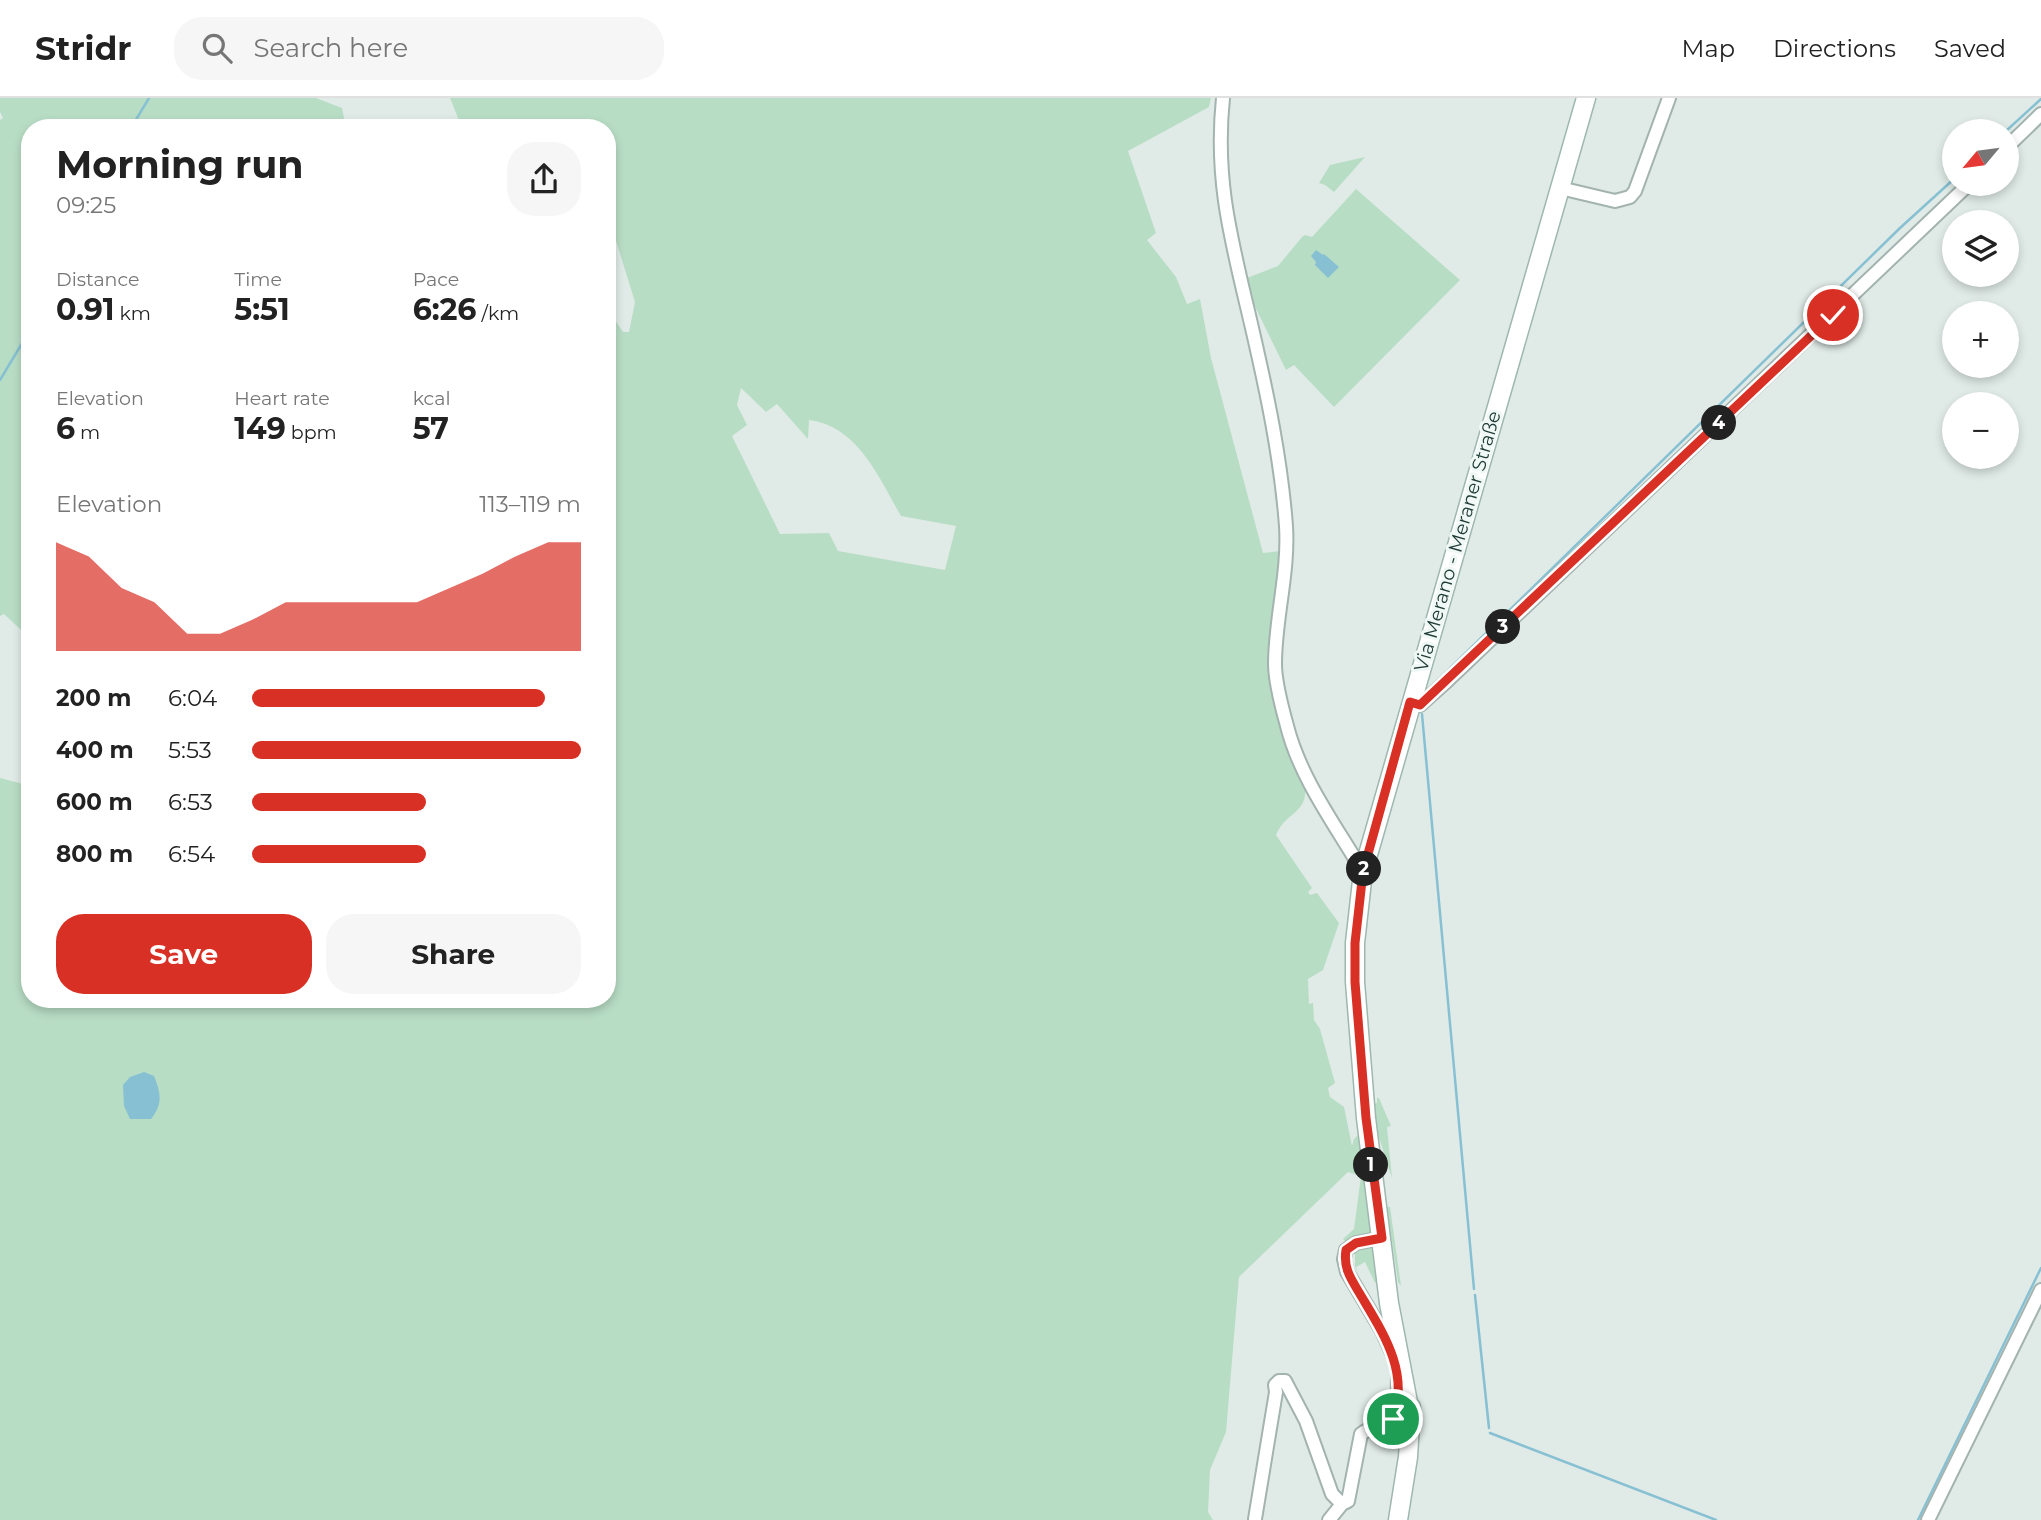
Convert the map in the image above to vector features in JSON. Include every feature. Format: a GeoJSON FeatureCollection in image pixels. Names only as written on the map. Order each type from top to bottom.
{"type":"FeatureCollection","features":[{"type":"Feature","properties":{"kind":"main road","name":"Via Merano - Meraner Straße"},"geometry":{"type":"LineString","coordinates":[[1398,1520],[1411,1418],[1389,1303],[1366,1118],[1355,982],[1355,943],[1363,872],[1586,98]]}},
{"type":"Feature","properties":{"kind":"street"},"geometry":{"type":"LineString","coordinates":[[1223,98],[1220,158],[1226,218],[1267,395],[1281,476],[1286,529],[1285,572],[1275,665],[1287,728],[1305,774],[1363,872]]}},
{"type":"Feature","properties":{"kind":"street"},"geometry":{"type":"LineString","coordinates":[[1560,188],[1615,201],[1630,197],[1635,191],[1669,98]]}},
{"type":"Feature","properties":{"kind":"street"},"geometry":{"type":"LineString","coordinates":[[2020,134],[2041,114]]}},
{"type":"Feature","properties":{"kind":"street"},"geometry":{"type":"LineString","coordinates":[[1410,702],[1420,705],[1447,681],[1956,196]]}},
{"type":"Feature","properties":{"kind":"street"},"geometry":{"type":"LineString","coordinates":[[1329,1520],[1342,1504],[1348,1501],[1362,1434],[1367,1429],[1388,1423],[1396,1411],[1398,1374],[1394,1357],[1347,1272],[1344,1259],[1346,1250],[1356,1243],[1382,1238]]}},
{"type":"Feature","properties":{"kind":"street"},"geometry":{"type":"LineString","coordinates":[[1928,1520],[2041,1290]]}},
{"type":"Feature","properties":{"kind":"street"},"geometry":{"type":"LineString","coordinates":[[1255,1519],[1275,1385],[1279,1381],[1285,1381],[1306,1421],[1332,1494],[1342,1504]]}},
{"type":"Feature","properties":{"kind":"green space"},"geometry":{"type":"Polygon","coordinates":[[[0,98],[316,98],[342,108],[344,119],[21,119],[21,630],[4,614],[0,616],[0,120],[3,118],[0,98]]]}},
{"type":"Feature","properties":{"kind":"green space"},"geometry":{"type":"Polygon","coordinates":[[[450,98],[1211,98],[1209,107],[1128,151],[1156,233],[1147,240],[1176,277],[1187,304],[1200,299],[1211,358],[1263,553],[1280,551],[1270,667],[1305,786],[1305,795],[1300,807],[1285,821],[1276,835],[1312,888],[1308,892],[1310,895],[1317,893],[1339,923],[1323,970],[1308,979],[1309,1004],[1313,1003],[1314,1020],[1320,1029],[1335,1083],[1328,1088],[1330,1097],[1344,1107],[1352,1146],[1359,1134],[1371,1231],[1346,1242],[1343,1239],[1354,1229],[1361,1176],[1348,1172],[1239,1277],[1226,1432],[1210,1470],[1208,1512],[1213,1520],[0,1520],[0,778],[21,783],[21,1008],[616,1008],[616,322],[623,332],[629,332],[635,302],[616,241],[616,119],[458,119],[450,98]],[[741,388],[737,405],[747,425],[732,436],[780,534],[829,533],[838,551],[945,570],[956,526],[901,516],[875,471],[854,443],[826,424],[809,420],[808,439],[777,404],[766,412],[741,388]]]}},
{"type":"Feature","properties":{"kind":"green space"},"geometry":{"type":"Polygon","coordinates":[[[1365,157],[1334,192],[1319,183],[1330,165],[1365,157]]]}},
{"type":"Feature","properties":{"kind":"green space"},"geometry":{"type":"Polygon","coordinates":[[[1356,189],[1460,280],[1334,407],[1294,365],[1286,370],[1242,280],[1278,266],[1302,237],[1312,237],[1356,189]]]}},
{"type":"Feature","properties":{"kind":"green space"},"geometry":{"type":"Polygon","coordinates":[[[1377,1098],[1391,1126],[1387,1127],[1392,1178],[1375,1125],[1373,1104],[1377,1103],[1377,1098]]]}},
{"type":"Feature","properties":{"kind":"green space"},"geometry":{"type":"Polygon","coordinates":[[[1387,1207],[1390,1207],[1401,1286],[1398,1282],[1387,1207]]]}},
{"type":"Feature","properties":{"kind":"green space"},"geometry":{"type":"Polygon","coordinates":[[[1369,1246],[1374,1248],[1377,1257],[1375,1283],[1365,1262],[1356,1267],[1358,1273],[1355,1267],[1355,1252],[1369,1246]]]}},
{"type":"Feature","properties":{"kind":"water"},"geometry":{"type":"Polygon","coordinates":[[[1316,250],[1339,267],[1328,278],[1315,265],[1316,262],[1311,256],[1316,250]]]}},
{"type":"Feature","properties":{"kind":"water"},"geometry":{"type":"Polygon","coordinates":[[[144,1072],[154,1076],[159,1103],[151,1119],[130,1119],[124,1106],[123,1085],[130,1077],[144,1072]]]}},
{"type":"Feature","properties":{"kind":"waterway"},"geometry":{"type":"LineString","coordinates":[[136,119],[149,98]]}},
{"type":"Feature","properties":{"kind":"waterway"},"geometry":{"type":"LineString","coordinates":[[2019,119],[2041,99]]}},
{"type":"Feature","properties":{"kind":"waterway"},"geometry":{"type":"LineString","coordinates":[[1432,686],[1942,190]]}},
{"type":"Feature","properties":{"kind":"waterway"},"geometry":{"type":"LineString","coordinates":[[0,380],[21,345]]}},
{"type":"Feature","properties":{"kind":"waterway"},"geometry":{"type":"LineString","coordinates":[[1422,714],[1474,1289]]}},
{"type":"Feature","properties":{"kind":"waterway"},"geometry":{"type":"LineString","coordinates":[[1918,1520],[2041,1268]]}},
{"type":"Feature","properties":{"kind":"waterway"},"geometry":{"type":"LineString","coordinates":[[1475,1295],[1489,1428]]}},
{"type":"Feature","properties":{"kind":"waterway"},"geometry":{"type":"LineString","coordinates":[[1490,1433],[1716,1520]]}},
{"type":"Feature","properties":{"kind":"route"},"geometry":{"type":"LineString","coordinates":[[1393,1419],[1398,1374],[1394,1357],[1347,1272],[1344,1259],[1346,1250],[1356,1243],[1382,1238],[1366,1118],[1355,982],[1355,943],[1363,872],[1410,702],[1420,705],[1833,315]]}}]}
